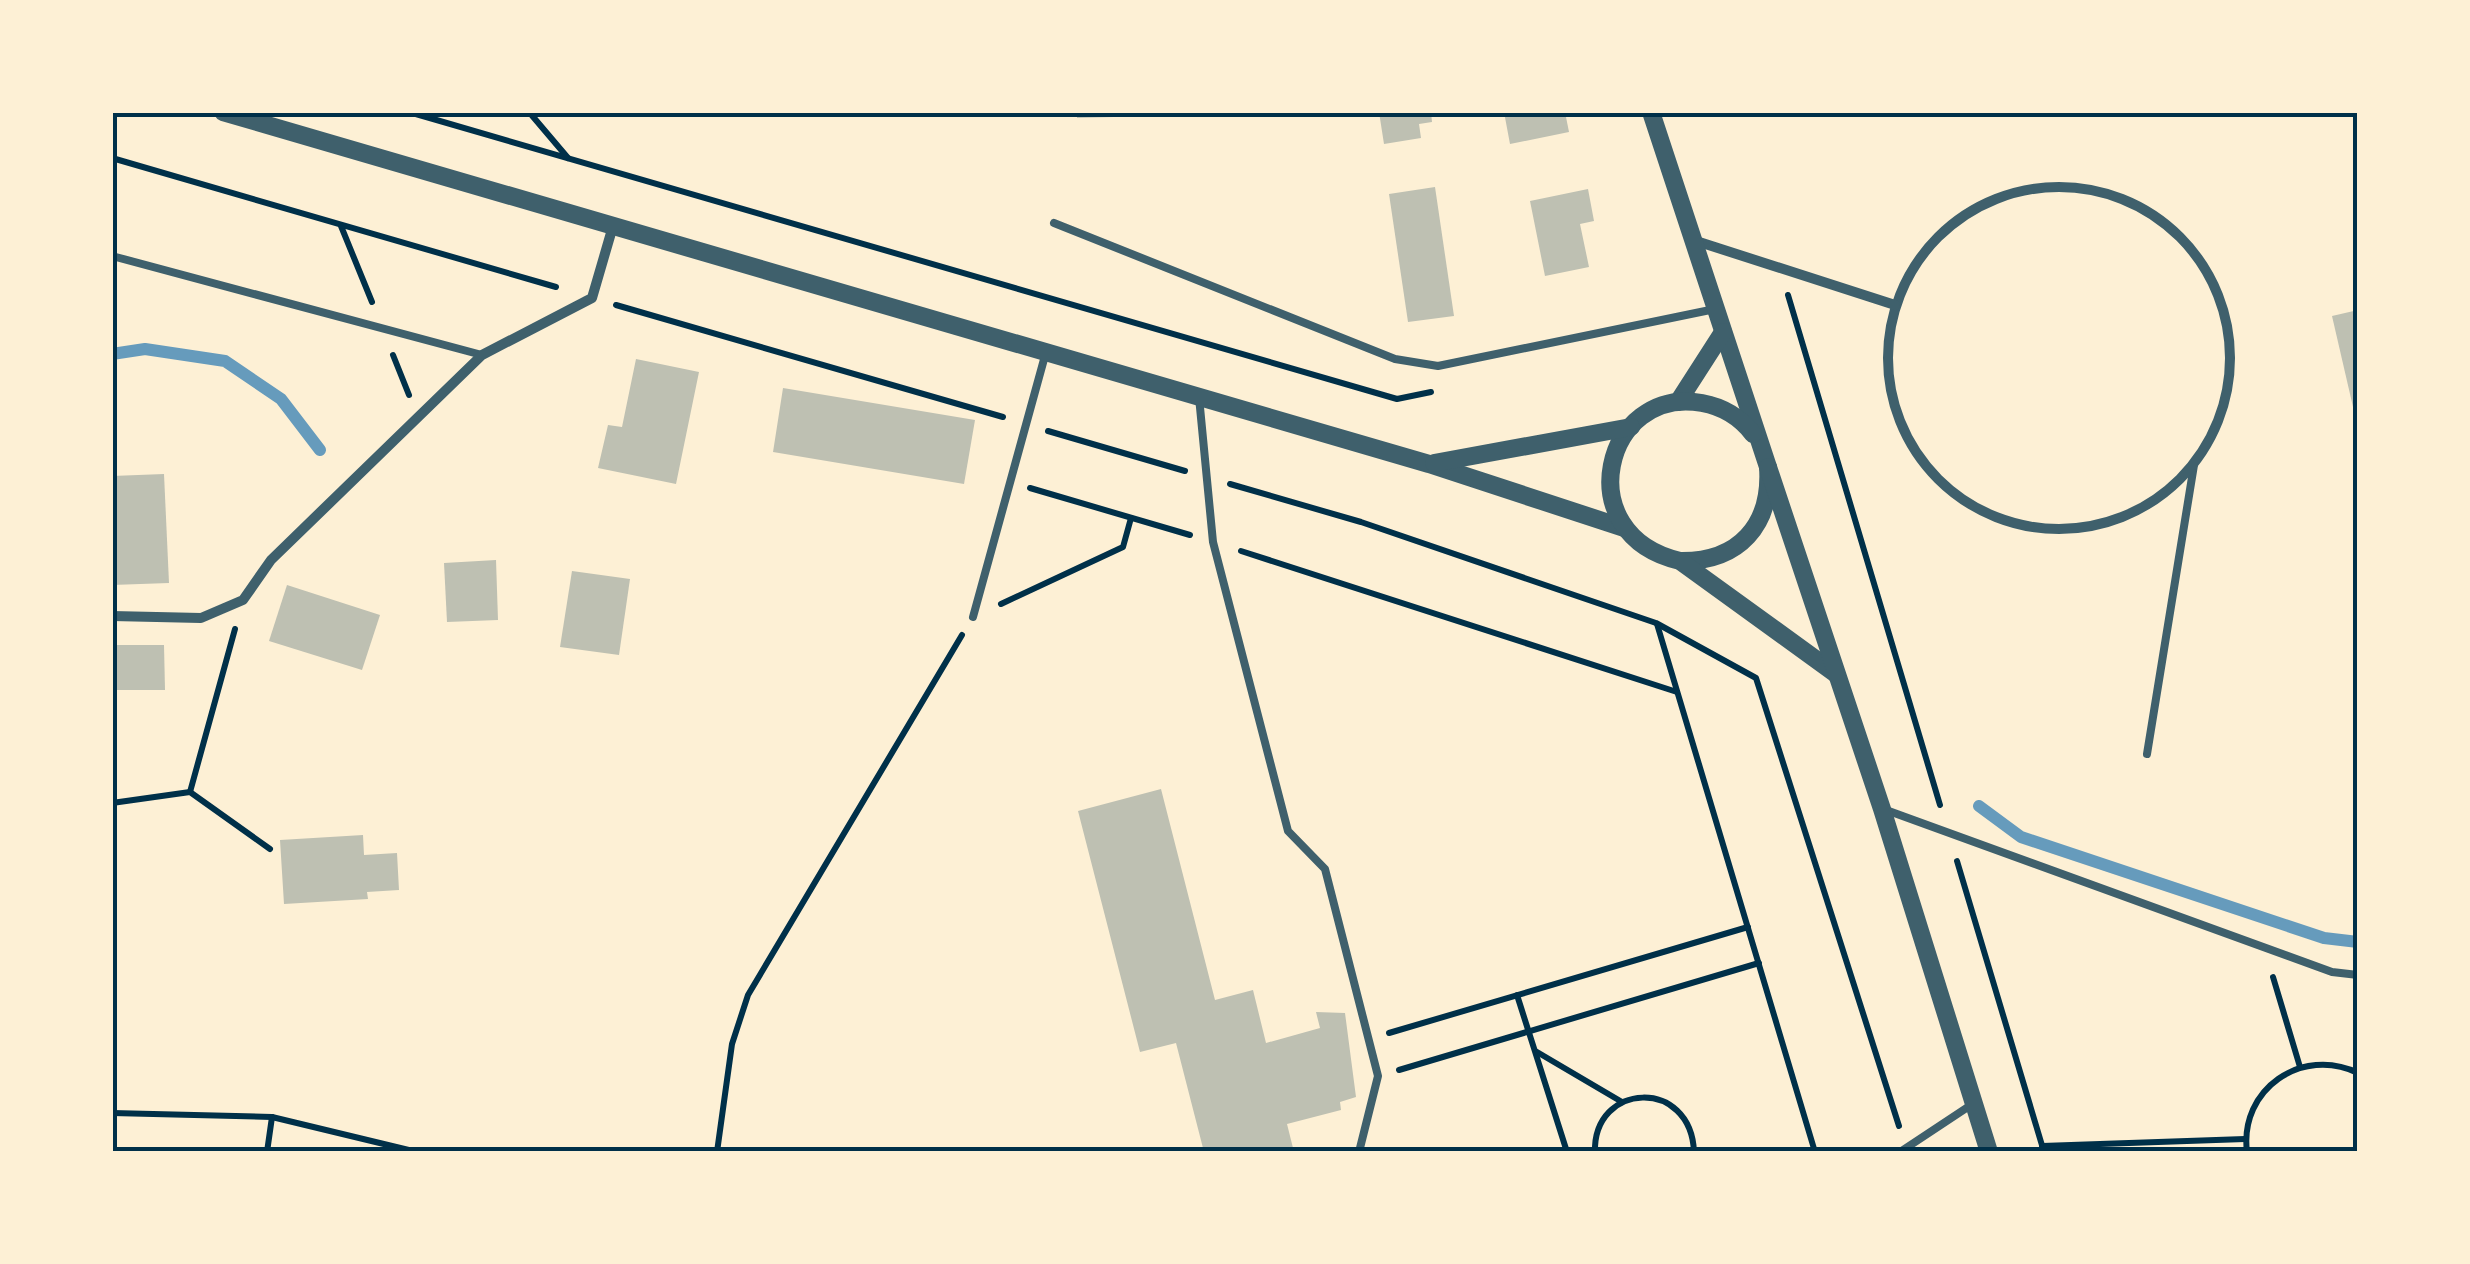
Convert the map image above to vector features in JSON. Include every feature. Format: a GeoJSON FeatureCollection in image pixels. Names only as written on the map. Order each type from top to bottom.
{"type":"FeatureCollection","features":[{"type":"Feature","properties":{"kind":"street"},"geometry":{"type":"LineString","coordinates":[[223,112],[1429,464],[1624,528]]}},
{"type":"Feature","properties":{"kind":"street"},"geometry":{"type":"LineString","coordinates":[[1651,112],[1882,809],[1989,1152]]}},
{"type":"Feature","properties":{"kind":"street"},"geometry":{"type":"LineString","coordinates":[[2072,186],[2132,201],[2183,237],[2218,288],[2232,349],[2224,411],[2194,465],[2148,506],[2089,528],[2028,528],[1970,506],[1923,464],[1897,416],[1887,360],[1896,305],[1921,255],[1961,216],[2011,192],[2072,186]]}},
{"type":"Feature","properties":{"kind":"street"},"geometry":{"type":"LineString","coordinates":[[112,616],[201,618],[243,600],[271,560],[482,355],[592,298],[613,226]]}},
{"type":"Feature","properties":{"kind":"street"},"geometry":{"type":"LineString","coordinates":[[1693,240],[1896,305]]}},
{"type":"Feature","properties":{"kind":"street"},"geometry":{"type":"LineString","coordinates":[[1678,402],[1723,332]]}},
{"type":"Feature","properties":{"kind":"street"},"geometry":{"type":"LineString","coordinates":[[1758,441],[1732,414],[1715,406],[1678,402],[1660,407],[1621,439],[1610,468],[1611,499],[1624,528],[1648,550],[1680,562],[1836,674]]}},
{"type":"Feature","properties":{"kind":"street"},"geometry":{"type":"LineString","coordinates":[[1429,464],[1631,427]]}},
{"type":"Feature","properties":{"kind":"street"},"geometry":{"type":"LineString","coordinates":[[1680,562],[1728,552],[1753,530],[1767,500],[1768,467]]}},
{"type":"Feature","properties":{"kind":"lane"},"geometry":{"type":"LineString","coordinates":[[1054,223],[1395,359],[1438,366],[1716,309]]}},
{"type":"Feature","properties":{"kind":"lane"},"geometry":{"type":"LineString","coordinates":[[112,256],[482,355]]}},
{"type":"Feature","properties":{"kind":"lane"},"geometry":{"type":"LineString","coordinates":[[972,617],[1046,352]]}},
{"type":"Feature","properties":{"kind":"lane"},"geometry":{"type":"LineString","coordinates":[[1199,397],[1213,542],[1288,831],[1324,869],[1378,1076],[1359,1152]]}},
{"type":"Feature","properties":{"kind":"lane"},"geometry":{"type":"LineString","coordinates":[[2147,754],[2194,465]]}},
{"type":"Feature","properties":{"kind":"lane"},"geometry":{"type":"LineString","coordinates":[[1882,809],[2332,972],[2358,975]]}},
{"type":"Feature","properties":{"kind":"lane"},"geometry":{"type":"LineString","coordinates":[[1903,1150],[1974,1103]]}},
{"type":"Feature","properties":{"kind":"path"},"geometry":{"type":"LineString","coordinates":[[409,112],[1397,400]]}},
{"type":"Feature","properties":{"kind":"path"},"geometry":{"type":"LineString","coordinates":[[529,112],[569,160]]}},
{"type":"Feature","properties":{"kind":"path"},"geometry":{"type":"LineString","coordinates":[[112,158],[1361,522],[1656,623],[1756,678],[1903,1150]]}},
{"type":"Feature","properties":{"kind":"path"},"geometry":{"type":"LineString","coordinates":[[1780,268],[2043,1149],[2245,1139]]}},
{"type":"Feature","properties":{"kind":"path"},"geometry":{"type":"LineString","coordinates":[[1009,482],[1213,542],[1677,692]]}},
{"type":"Feature","properties":{"kind":"path"},"geometry":{"type":"LineString","coordinates":[[717,1152],[732,1044],[748,994],[972,617],[1123,548],[1131,518]]}},
{"type":"Feature","properties":{"kind":"path"},"geometry":{"type":"LineString","coordinates":[[190,792],[243,600]]}},
{"type":"Feature","properties":{"kind":"path"},"geometry":{"type":"LineString","coordinates":[[1656,623],[1815,1152]]}},
{"type":"Feature","properties":{"kind":"path"},"geometry":{"type":"LineString","coordinates":[[112,803],[190,792],[270,849]]}},
{"type":"Feature","properties":{"kind":"path"},"geometry":{"type":"LineString","coordinates":[[1369,1039],[1748,927]]}},
{"type":"Feature","properties":{"kind":"path"},"geometry":{"type":"LineString","coordinates":[[2264,948],[2300,1067]]}},
{"type":"Feature","properties":{"kind":"path"},"geometry":{"type":"LineString","coordinates":[[1378,1076],[1758,963]]}},
{"type":"Feature","properties":{"kind":"path"},"geometry":{"type":"LineString","coordinates":[[1517,995],[1567,1152]]}},
{"type":"Feature","properties":{"kind":"path"},"geometry":{"type":"LineString","coordinates":[[1535,1051],[1622,1102]]}},
{"type":"Feature","properties":{"kind":"path"},"geometry":{"type":"LineString","coordinates":[[2247,1152],[2245,1139],[2250,1115],[2261,1094],[2278,1077],[2300,1067],[2322,1064],[2343,1066],[2358,1073]]}},
{"type":"Feature","properties":{"kind":"path"},"geometry":{"type":"LineString","coordinates":[[1594,1152],[1597,1128],[1607,1113],[1622,1102],[1640,1097],[1658,1098],[1674,1106],[1687,1120],[1694,1136],[1694,1152]]}},
{"type":"Feature","properties":{"kind":"path"},"geometry":{"type":"LineString","coordinates":[[112,1114],[272,1117],[417,1152]]}},
{"type":"Feature","properties":{"kind":"path"},"geometry":{"type":"LineString","coordinates":[[267,1152],[272,1117]]}},
{"type":"Feature","properties":{"kind":"building"},"geometry":{"type":"Polygon","coordinates":[[[1077,112],[1151,112],[1151,116],[1077,118],[1077,112]]]}},
{"type":"Feature","properties":{"kind":"building"},"geometry":{"type":"Polygon","coordinates":[[[1379,112],[1431,112],[1432,122],[1419,124],[1421,138],[1384,144],[1379,112]]]}},
{"type":"Feature","properties":{"kind":"building"},"geometry":{"type":"Polygon","coordinates":[[[1504,112],[1565,112],[1569,132],[1510,144],[1504,112]]]}},
{"type":"Feature","properties":{"kind":"building"},"geometry":{"type":"Polygon","coordinates":[[[1435,187],[1454,316],[1408,322],[1389,194],[1435,187]]]}},
{"type":"Feature","properties":{"kind":"building"},"geometry":{"type":"Polygon","coordinates":[[[1588,189],[1594,221],[1580,224],[1589,267],[1545,276],[1530,201],[1588,189]]]}},
{"type":"Feature","properties":{"kind":"building"},"geometry":{"type":"Polygon","coordinates":[[[2358,310],[2358,420],[2356,420],[2332,316],[2358,310]]]}},
{"type":"Feature","properties":{"kind":"building"},"geometry":{"type":"Polygon","coordinates":[[[636,359],[699,372],[676,484],[598,468],[608,425],[622,427],[636,359]]]}},
{"type":"Feature","properties":{"kind":"building"},"geometry":{"type":"Polygon","coordinates":[[[783,388],[975,420],[964,484],[773,452],[783,388]]]}},
{"type":"Feature","properties":{"kind":"building"},"geometry":{"type":"Polygon","coordinates":[[[164,474],[169,583],[112,585],[112,476],[164,474]]]}},
{"type":"Feature","properties":{"kind":"building"},"geometry":{"type":"Polygon","coordinates":[[[496,560],[498,620],[447,622],[444,563],[496,560]]]}},
{"type":"Feature","properties":{"kind":"building"},"geometry":{"type":"Polygon","coordinates":[[[572,571],[630,579],[619,655],[560,647],[572,571]]]}},
{"type":"Feature","properties":{"kind":"building"},"geometry":{"type":"Polygon","coordinates":[[[287,585],[380,615],[362,670],[269,641],[287,585]]]}},
{"type":"Feature","properties":{"kind":"building"},"geometry":{"type":"Polygon","coordinates":[[[112,645],[164,645],[165,690],[112,690],[112,645]]]}},
{"type":"Feature","properties":{"kind":"building"},"geometry":{"type":"Polygon","coordinates":[[[1161,789],[1215,1000],[1253,990],[1266,1043],[1320,1028],[1316,1012],[1345,1013],[1356,1097],[1340,1102],[1341,1110],[1287,1124],[1294,1152],[1204,1152],[1176,1043],[1140,1052],[1078,811],[1161,789]]]}},
{"type":"Feature","properties":{"kind":"building"},"geometry":{"type":"Polygon","coordinates":[[[363,835],[364,855],[397,853],[399,890],[367,892],[368,899],[284,904],[280,840],[363,835]]]}},
{"type":"Feature","properties":{"kind":"waterway"},"geometry":{"type":"LineString","coordinates":[[112,354],[145,349],[225,361],[281,399],[320,450]]}},
{"type":"Feature","properties":{"kind":"waterway"},"geometry":{"type":"LineString","coordinates":[[1979,806],[2021,837],[2324,938],[2358,942]]}}]}
